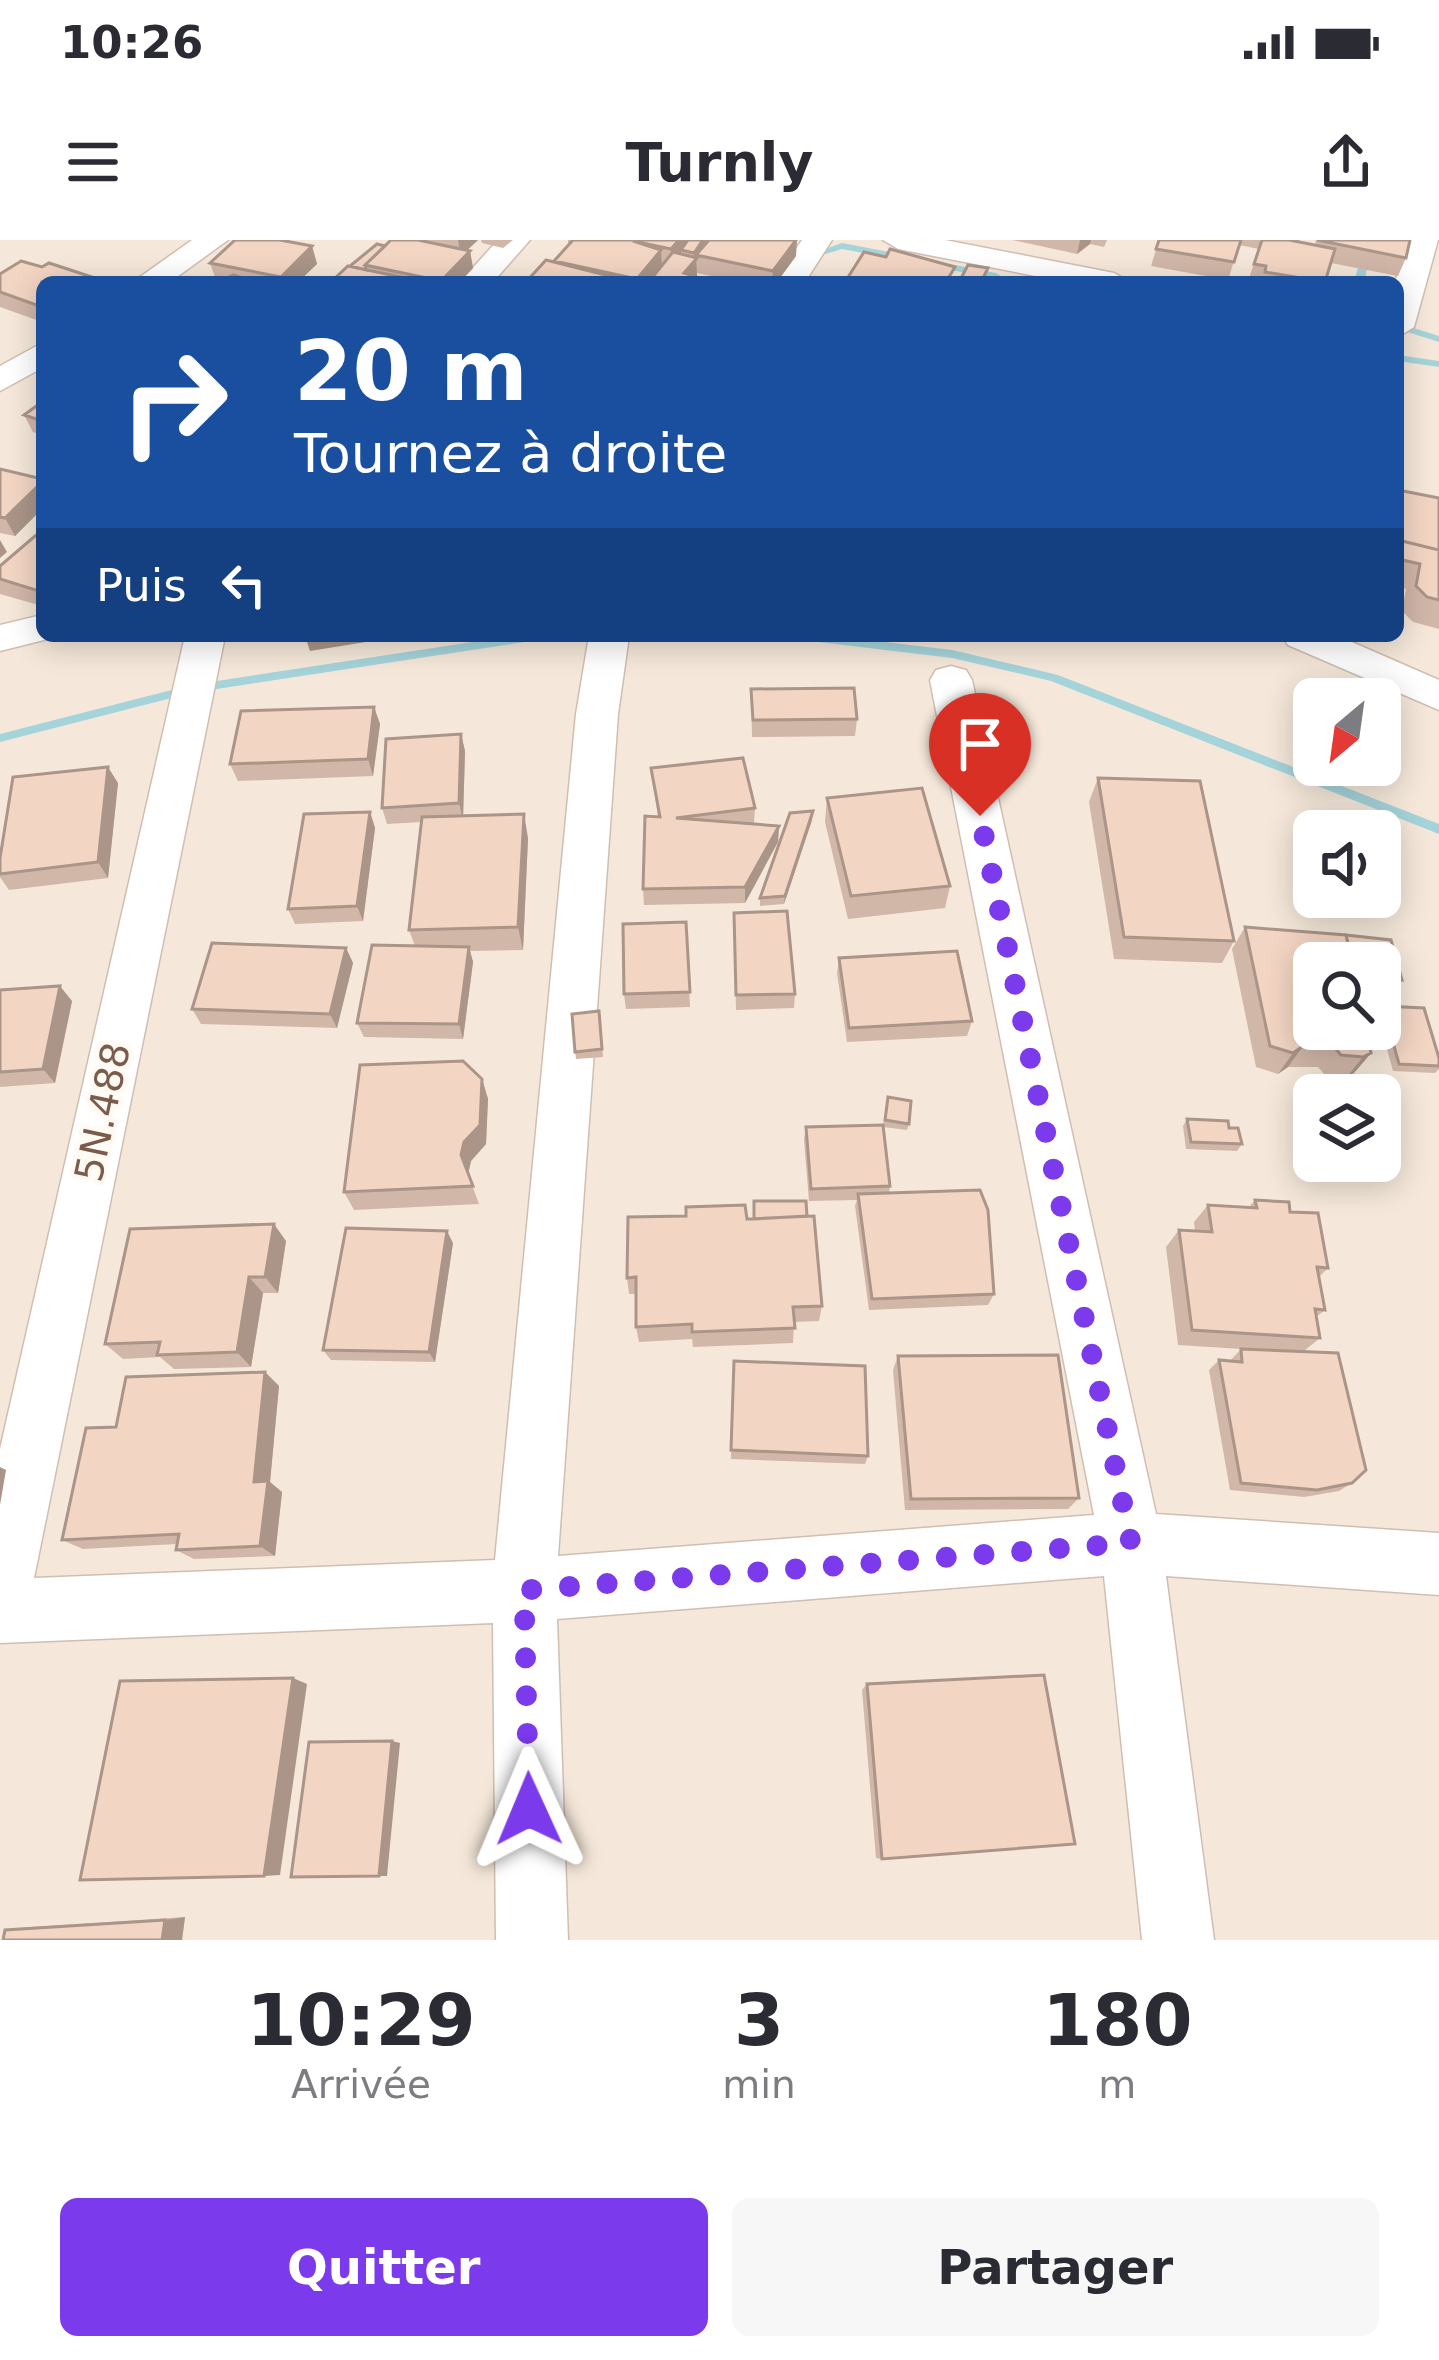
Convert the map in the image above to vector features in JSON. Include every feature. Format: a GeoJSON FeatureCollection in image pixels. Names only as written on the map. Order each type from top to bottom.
{"type":"FeatureCollection","features":[{"type":"Feature","properties":{"kind":"street"},"geometry":{"type":"LineString","coordinates":[[158,276],[213,240]]}},
{"type":"Feature","properties":{"kind":"street"},"geometry":{"type":"LineString","coordinates":[[482,276],[515,240]]}},
{"type":"Feature","properties":{"kind":"street"},"geometry":{"type":"LineString","coordinates":[[793,276],[818,240]]}},
{"type":"Feature","properties":{"kind":"street"},"geometry":{"type":"LineString","coordinates":[[898,240],[1111,276]]}},
{"type":"Feature","properties":{"kind":"street"},"geometry":{"type":"LineString","coordinates":[[1405,335],[1423,240]]}},
{"type":"Feature","properties":{"kind":"street"},"geometry":{"type":"LineString","coordinates":[[0,381],[36,357]]}},
{"type":"Feature","properties":{"kind":"street"},"geometry":{"type":"LineString","coordinates":[[0,638],[36,629]]}},
{"type":"Feature","properties":{"kind":"street","name":"5N.488"},"geometry":{"type":"LineString","coordinates":[[0,1588],[204,642]]}},
{"type":"Feature","properties":{"kind":"street"},"geometry":{"type":"LineString","coordinates":[[1316,642],[1439,696]]}},
{"type":"Feature","properties":{"kind":"street"},"geometry":{"type":"LineString","coordinates":[[532,1940],[524,1590],[597,714],[608,643]]}},
{"type":"Feature","properties":{"kind":"street"},"geometry":{"type":"LineString","coordinates":[[951,680],[1131,1543],[1178,1940]]}},
{"type":"Feature","properties":{"kind":"street"},"geometry":{"type":"LineString","coordinates":[[0,1611],[524,1590],[1131,1543],[1439,1564]]}},
{"type":"Feature","properties":{"kind":"shaded area"},"geometry":{"type":"Polygon","coordinates":[[[0,240],[1439,240],[1439,1940],[0,1940],[0,240]]]}},
{"type":"Feature","properties":{"kind":"building"},"geometry":{"type":"Polygon","coordinates":[[[235,240],[312,246],[282,276],[210,263],[235,240]]]}},
{"type":"Feature","properties":{"kind":"building"},"geometry":{"type":"Polygon","coordinates":[[[391,240],[418,240],[470,251],[446,276],[417,276],[365,265],[391,240]]]}},
{"type":"Feature","properties":{"kind":"building"},"geometry":{"type":"Polygon","coordinates":[[[573,240],[679,240],[671,249],[633,241],[661,250],[639,276],[554,261],[573,240]]]}},
{"type":"Feature","properties":{"kind":"building"},"geometry":{"type":"Polygon","coordinates":[[[688,240],[703,240],[694,253],[681,250],[688,240]]]}},
{"type":"Feature","properties":{"kind":"building"},"geometry":{"type":"Polygon","coordinates":[[[709,240],[796,240],[773,271],[696,255],[709,240]]]}},
{"type":"Feature","properties":{"kind":"building"},"geometry":{"type":"Polygon","coordinates":[[[1159,240],[1241,240],[1234,262],[1156,249],[1159,240]]]}},
{"type":"Feature","properties":{"kind":"building"},"geometry":{"type":"Polygon","coordinates":[[[1262,240],[1335,249],[1327,276],[1289,276],[1265,272],[1266,266],[1254,264],[1262,240]]]}},
{"type":"Feature","properties":{"kind":"building"},"geometry":{"type":"Polygon","coordinates":[[[1317,240],[1410,240],[1406,258],[1317,240]]]}},
{"type":"Feature","properties":{"kind":"building"},"geometry":{"type":"Polygon","coordinates":[[[377,244],[385,246],[365,265],[366,270],[350,266],[377,244]]]}},
{"type":"Feature","properties":{"kind":"building"},"geometry":{"type":"Polygon","coordinates":[[[890,249],[955,267],[950,276],[849,276],[864,252],[886,257],[890,249]]]}},
{"type":"Feature","properties":{"kind":"building"},"geometry":{"type":"Polygon","coordinates":[[[673,252],[697,258],[684,273],[694,276],[653,276],[673,252]]]}},
{"type":"Feature","properties":{"kind":"building"},"geometry":{"type":"Polygon","coordinates":[[[546,260],[609,276],[531,276],[546,260]]]}},
{"type":"Feature","properties":{"kind":"building"},"geometry":{"type":"Polygon","coordinates":[[[21,261],[42,267],[49,263],[89,276],[36,276],[36,305],[0,292],[0,274],[21,261]]]}},
{"type":"Feature","properties":{"kind":"building"},"geometry":{"type":"Polygon","coordinates":[[[968,265],[988,268],[984,276],[962,276],[968,265]]]}},
{"type":"Feature","properties":{"kind":"building"},"geometry":{"type":"Polygon","coordinates":[[[348,266],[396,276],[337,276],[348,266]]]}},
{"type":"Feature","properties":{"kind":"building"},"geometry":{"type":"Polygon","coordinates":[[[0,469],[36,478],[36,488],[5,518],[0,517],[0,469]]]}},
{"type":"Feature","properties":{"kind":"building"},"geometry":{"type":"Polygon","coordinates":[[[1404,491],[1439,498],[1439,550],[1404,541],[1404,491]]]}},
{"type":"Feature","properties":{"kind":"building"},"geometry":{"type":"Polygon","coordinates":[[[36,535],[36,590],[0,579],[0,566],[36,535]]]}},
{"type":"Feature","properties":{"kind":"building"},"geometry":{"type":"Polygon","coordinates":[[[1404,541],[1439,550],[1439,600],[1427,597],[1416,586],[1420,564],[1404,560],[1404,541]]]}},
{"type":"Feature","properties":{"kind":"building"},"geometry":{"type":"Polygon","coordinates":[[[854,688],[857,719],[753,720],[751,689],[854,688]]]}},
{"type":"Feature","properties":{"kind":"building"},"geometry":{"type":"Polygon","coordinates":[[[374,707],[368,759],[230,764],[241,711],[374,707]]]}},
{"type":"Feature","properties":{"kind":"building"},"geometry":{"type":"Polygon","coordinates":[[[461,734],[459,803],[382,808],[386,739],[461,734]]]}},
{"type":"Feature","properties":{"kind":"building"},"geometry":{"type":"Polygon","coordinates":[[[743,758],[755,808],[676,818],[779,826],[745,887],[643,889],[645,816],[660,817],[651,768],[743,758]]]}},
{"type":"Feature","properties":{"kind":"building"},"geometry":{"type":"Polygon","coordinates":[[[108,767],[98,862],[0,874],[13,777],[108,767]]]}},
{"type":"Feature","properties":{"kind":"building"},"geometry":{"type":"Polygon","coordinates":[[[1098,778],[1200,781],[1234,941],[1124,937],[1098,778]]]}},
{"type":"Feature","properties":{"kind":"building"},"geometry":{"type":"Polygon","coordinates":[[[922,788],[950,886],[851,896],[827,798],[922,788]]]}},
{"type":"Feature","properties":{"kind":"building"},"geometry":{"type":"Polygon","coordinates":[[[813,811],[785,896],[760,898],[790,813],[813,811]]]}},
{"type":"Feature","properties":{"kind":"building"},"geometry":{"type":"Polygon","coordinates":[[[370,812],[357,906],[288,909],[304,814],[370,812]]]}},
{"type":"Feature","properties":{"kind":"building"},"geometry":{"type":"Polygon","coordinates":[[[524,814],[518,927],[409,930],[422,817],[524,814]]]}},
{"type":"Feature","properties":{"kind":"building"},"geometry":{"type":"Polygon","coordinates":[[[787,911],[795,994],[736,995],[734,913],[787,911]]]}},
{"type":"Feature","properties":{"kind":"building"},"geometry":{"type":"Polygon","coordinates":[[[686,922],[690,992],[624,994],[623,924],[686,922]]]}},
{"type":"Feature","properties":{"kind":"building"},"geometry":{"type":"Polygon","coordinates":[[[1245,927],[1346,935],[1348,942],[1293,942],[1293,1050],[1297,1050],[1293,1053],[1270,1046],[1245,927]]]}},
{"type":"Feature","properties":{"kind":"building"},"geometry":{"type":"Polygon","coordinates":[[[1346,935],[1392,942],[1348,942],[1346,935]]]}},
{"type":"Feature","properties":{"kind":"building"},"geometry":{"type":"Polygon","coordinates":[[[212,943],[346,948],[330,1014],[192,1009],[212,943]]]}},
{"type":"Feature","properties":{"kind":"building"},"geometry":{"type":"Polygon","coordinates":[[[372,945],[469,947],[459,1024],[357,1023],[372,945]]]}},
{"type":"Feature","properties":{"kind":"building"},"geometry":{"type":"Polygon","coordinates":[[[957,951],[972,1021],[849,1028],[839,958],[957,951]]]}},
{"type":"Feature","properties":{"kind":"building"},"geometry":{"type":"Polygon","coordinates":[[[60,986],[43,1069],[0,1072],[0,990],[60,986]]]}},
{"type":"Feature","properties":{"kind":"building"},"geometry":{"type":"Polygon","coordinates":[[[1401,1007],[1424,1008],[1439,1066],[1399,1064],[1395,1050],[1401,1050],[1401,1007]]]}},
{"type":"Feature","properties":{"kind":"building"},"geometry":{"type":"Polygon","coordinates":[[[599,1011],[602,1049],[575,1052],[572,1014],[599,1011]]]}},
{"type":"Feature","properties":{"kind":"building"},"geometry":{"type":"Polygon","coordinates":[[[1337,1050],[1371,1053],[1363,1057],[1341,1055],[1337,1050]]]}},
{"type":"Feature","properties":{"kind":"building"},"geometry":{"type":"Polygon","coordinates":[[[463,1061],[482,1079],[480,1125],[464,1142],[461,1155],[473,1186],[344,1192],[360,1065],[463,1061]]]}},
{"type":"Feature","properties":{"kind":"building"},"geometry":{"type":"Polygon","coordinates":[[[888,1097],[911,1101],[909,1124],[885,1120],[888,1097]]]}},
{"type":"Feature","properties":{"kind":"building"},"geometry":{"type":"Polygon","coordinates":[[[1187,1119],[1228,1121],[1229,1128],[1238,1128],[1242,1144],[1191,1142],[1187,1119]]]}},
{"type":"Feature","properties":{"kind":"building"},"geometry":{"type":"Polygon","coordinates":[[[883,1125],[890,1186],[811,1189],[806,1127],[883,1125]]]}},
{"type":"Feature","properties":{"kind":"building"},"geometry":{"type":"Polygon","coordinates":[[[980,1190],[988,1210],[994,1294],[872,1299],[858,1194],[980,1190]]]}},
{"type":"Feature","properties":{"kind":"building"},"geometry":{"type":"Polygon","coordinates":[[[1255,1200],[1289,1202],[1290,1212],[1318,1213],[1328,1268],[1317,1267],[1325,1310],[1315,1309],[1320,1338],[1192,1330],[1179,1230],[1212,1232],[1208,1205],[1257,1208],[1255,1200]]]}},
{"type":"Feature","properties":{"kind":"building"},"geometry":{"type":"Polygon","coordinates":[[[754,1201],[806,1201],[807,1216],[754,1219],[754,1201]]]}},
{"type":"Feature","properties":{"kind":"building"},"geometry":{"type":"Polygon","coordinates":[[[745,1205],[747,1219],[814,1216],[822,1306],[793,1307],[795,1328],[692,1332],[692,1324],[636,1327],[636,1277],[627,1278],[628,1217],[686,1216],[686,1207],[745,1205]]]}},
{"type":"Feature","properties":{"kind":"building"},"geometry":{"type":"Polygon","coordinates":[[[274,1224],[265,1277],[249,1277],[237,1352],[157,1355],[160,1342],[105,1344],[130,1229],[274,1224]]]}},
{"type":"Feature","properties":{"kind":"building"},"geometry":{"type":"Polygon","coordinates":[[[346,1228],[447,1231],[429,1352],[323,1350],[346,1228]]]}},
{"type":"Feature","properties":{"kind":"building"},"geometry":{"type":"Polygon","coordinates":[[[1241,1349],[1338,1353],[1366,1470],[1352,1483],[1317,1490],[1241,1483],[1219,1360],[1242,1362],[1241,1349]]]}},
{"type":"Feature","properties":{"kind":"building"},"geometry":{"type":"Polygon","coordinates":[[[1058,1355],[1079,1498],[911,1499],[898,1356],[1058,1355]]]}},
{"type":"Feature","properties":{"kind":"building"},"geometry":{"type":"Polygon","coordinates":[[[734,1361],[865,1366],[868,1456],[731,1450],[734,1361]]]}},
{"type":"Feature","properties":{"kind":"building"},"geometry":{"type":"Polygon","coordinates":[[[265,1372],[254,1482],[268,1481],[260,1546],[176,1550],[179,1534],[62,1540],[86,1428],[116,1427],[126,1377],[265,1372]]]}},
{"type":"Feature","properties":{"kind":"building"},"geometry":{"type":"Polygon","coordinates":[[[1044,1675],[1075,1844],[882,1859],[867,1684],[1044,1675]]]}},
{"type":"Feature","properties":{"kind":"building"},"geometry":{"type":"Polygon","coordinates":[[[293,1678],[264,1876],[80,1880],[120,1681],[293,1678]]]}},
{"type":"Feature","properties":{"kind":"building"},"geometry":{"type":"Polygon","coordinates":[[[392,1741],[379,1876],[291,1877],[309,1742],[392,1741]]]}},
{"type":"Feature","properties":{"kind":"building"},"geometry":{"type":"Polygon","coordinates":[[[165,1920],[162,1940],[3,1940],[5,1930],[165,1920]]]}},
{"type":"Feature","properties":{"kind":"waterway"},"geometry":{"type":"LineString","coordinates":[[1361,276],[1370,240]]}},
{"type":"Feature","properties":{"kind":"waterway"},"geometry":{"type":"LineString","coordinates":[[819,253],[842,246],[905,258]]}},
{"type":"Feature","properties":{"kind":"waterway"},"geometry":{"type":"LineString","coordinates":[[934,264],[996,276]]}},
{"type":"Feature","properties":{"kind":"waterway"},"geometry":{"type":"LineString","coordinates":[[1404,328],[1439,339]]}},
{"type":"Feature","properties":{"kind":"waterway"},"geometry":{"type":"LineString","coordinates":[[1404,359],[1439,364]]}},
{"type":"Feature","properties":{"kind":"waterway"},"geometry":{"type":"LineString","coordinates":[[0,738],[191,689],[498,642]]}},
{"type":"Feature","properties":{"kind":"waterway"},"geometry":{"type":"LineString","coordinates":[[852,642],[952,654],[1054,678],[1439,829]]}},
{"type":"Feature","properties":{"kind":"route"},"geometry":{"type":"LineString","coordinates":[[529,1809],[524,1590],[1131,1543],[980,816]]}}]}
